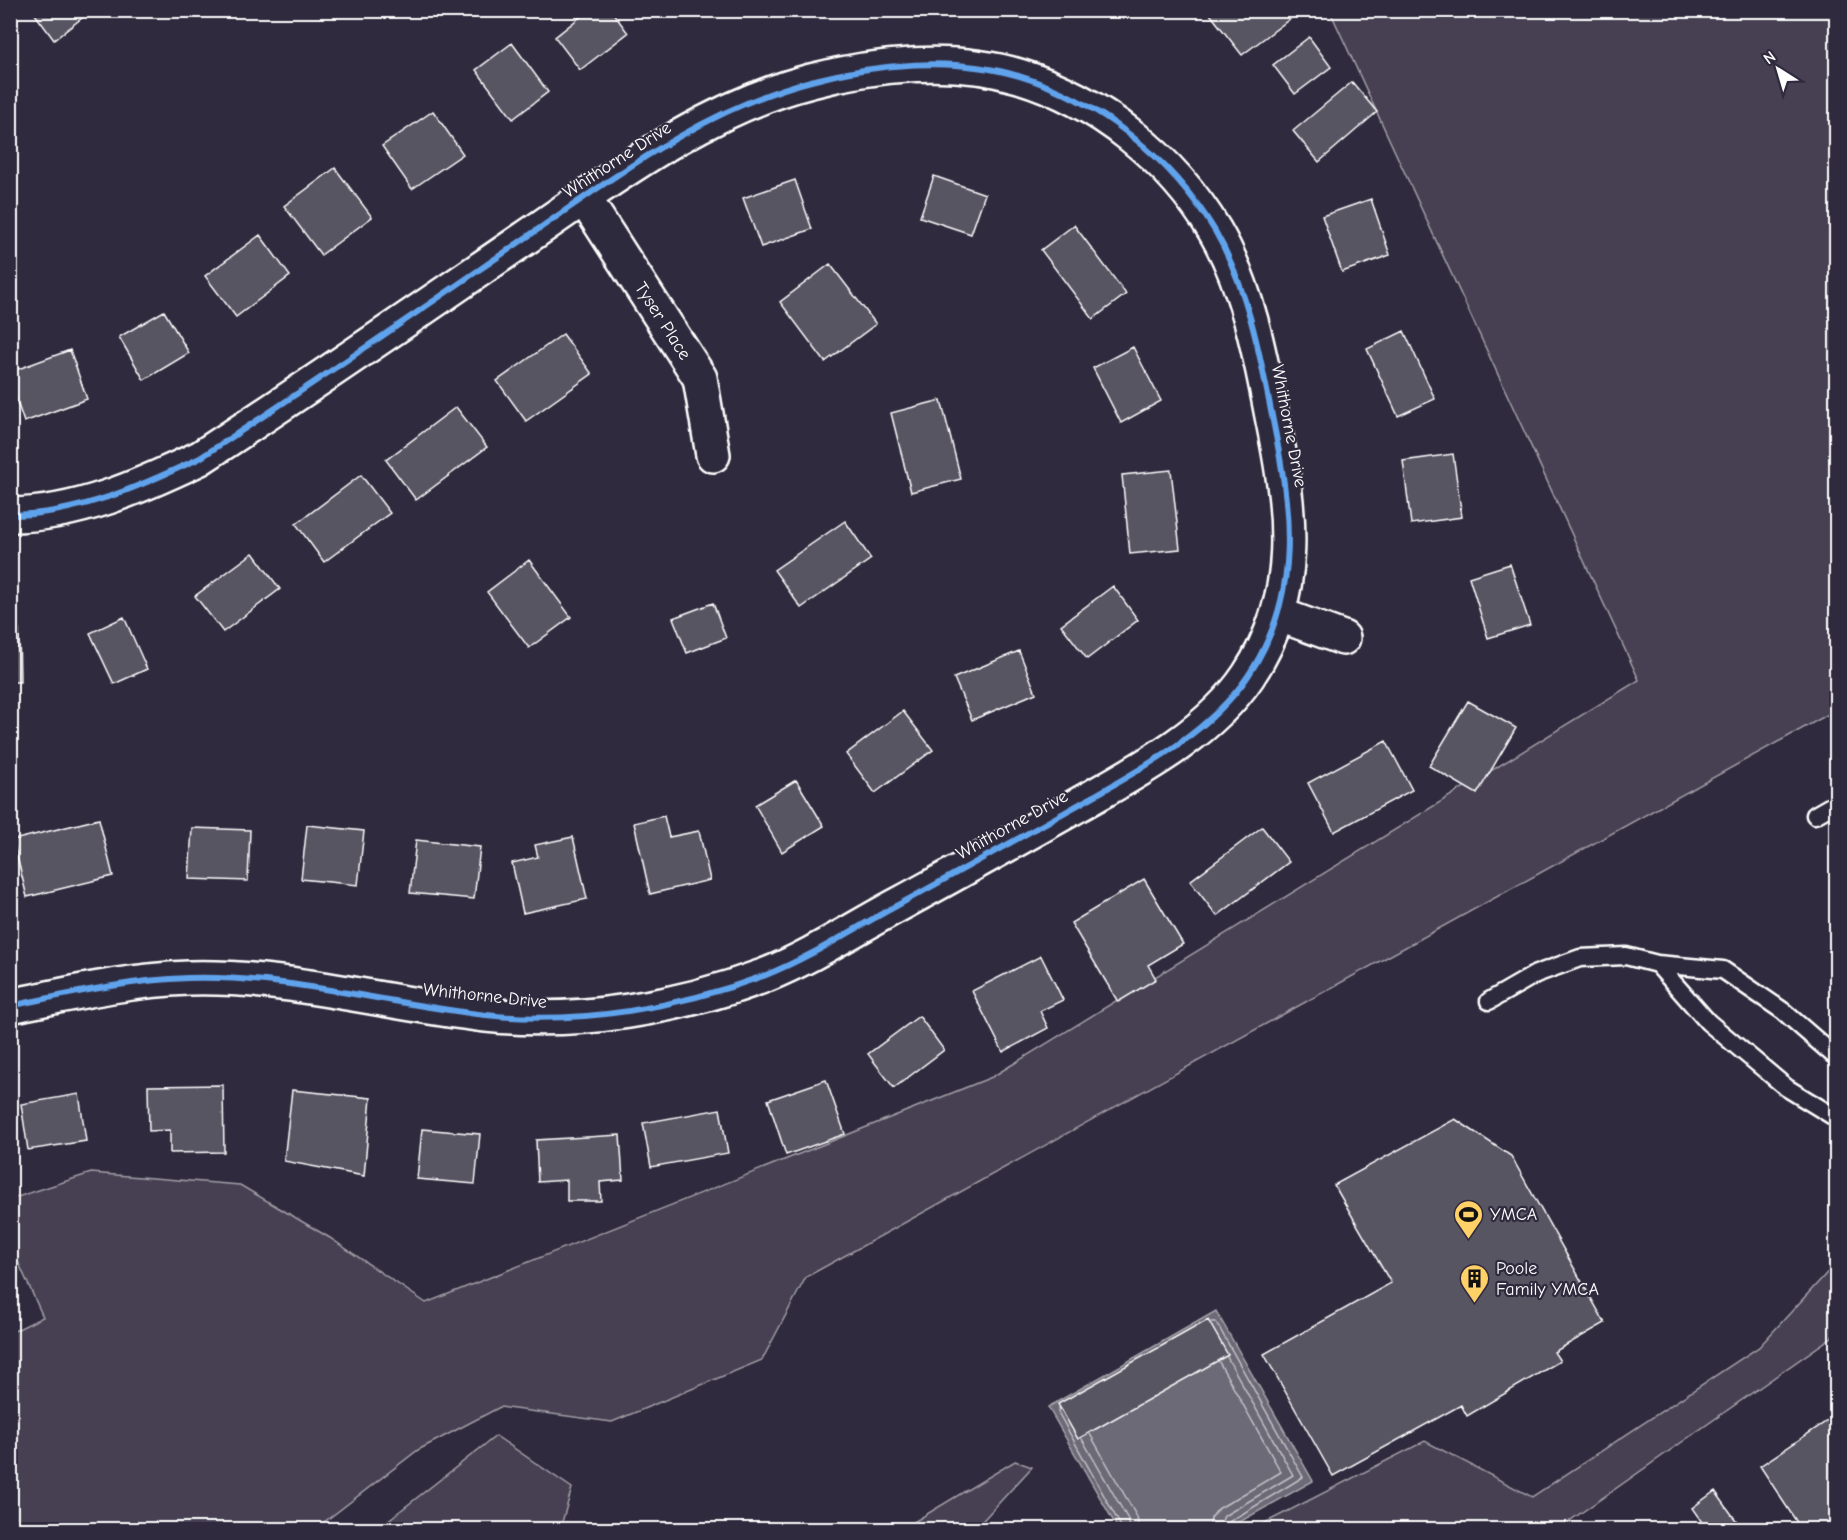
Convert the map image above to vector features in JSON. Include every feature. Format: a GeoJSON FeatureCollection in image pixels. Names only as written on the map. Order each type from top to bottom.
{"type":"FeatureCollection","features":[{"type":"Feature","properties":{"kind":"street","name":"Whithorne Drive"},"geometry":{"type":"LineString","coordinates":[[10,515],[29,515],[88,504],[145,484],[200,458],[668,143],[741,104],[807,81],[881,66],[961,66],[1016,75],[1061,92],[1109,120],[1150,150],[1187,190],[1218,236],[1239,284],[1261,358],[1287,494],[1289,559],[1280,615],[1246,680],[1195,733],[1117,782],[985,858],[784,967],[696,998],[613,1014],[548,1019],[486,1015],[260,981],[188,978],[98,988],[10,1006]]}},
{"type":"Feature","properties":{"kind":"street","name":"Tyser Place"},"geometry":{"type":"LineString","coordinates":[[584,198],[700,378],[713,455]]}},
{"type":"Feature","properties":{"kind":"street"},"geometry":{"type":"LineString","coordinates":[[1280,615],[1343,638]]}},
{"type":"Feature","properties":{"kind":"lane"},"geometry":{"type":"LineString","coordinates":[[1815,815],[1836,803]]}},
{"type":"Feature","properties":{"kind":"lane"},"geometry":{"type":"LineString","coordinates":[[1489,1001],[1536,974],[1580,958],[1626,956],[1657,964],[1723,970],[1783,1011],[1836,1057]]}},
{"type":"Feature","properties":{"kind":"lane"},"geometry":{"type":"LineString","coordinates":[[1657,964],[1707,1022],[1787,1088],[1836,1118]]}},
{"type":"Feature","properties":{"kind":"shaded area"},"geometry":{"type":"Polygon","coordinates":[[[1330,11],[1836,11],[1836,710],[806,1277],[762,1360],[612,1422],[500,1407],[418,1450],[315,1529],[11,1529],[10,1333],[43,1317],[11,1246],[11,1199],[91,1173],[240,1185],[330,1238],[426,1303],[992,1077],[1639,680],[1330,11]]]}},
{"type":"Feature","properties":{"kind":"shaded area"},"geometry":{"type":"Polygon","coordinates":[[[1836,1263],[1836,1334],[1558,1529],[1253,1529],[1425,1441],[1532,1497],[1759,1347],[1836,1263]]]}},
{"type":"Feature","properties":{"kind":"shaded area"},"geometry":{"type":"Polygon","coordinates":[[[496,1436],[572,1488],[560,1529],[377,1529],[496,1436]]]}},
{"type":"Feature","properties":{"kind":"shaded area"},"geometry":{"type":"Polygon","coordinates":[[[1015,1461],[1032,1467],[975,1529],[902,1529],[1015,1461]]]}},
{"type":"Feature","properties":{"kind":"water"},"geometry":{"type":"Polygon","coordinates":[[[1216,1311],[1313,1481],[1227,1529],[1118,1529],[1048,1407],[1216,1311]]]}},
{"type":"Feature","properties":{"kind":"building"},"geometry":{"type":"Polygon","coordinates":[[[32,10],[92,10],[54,40],[32,10]]]}},
{"type":"Feature","properties":{"kind":"building"},"geometry":{"type":"Polygon","coordinates":[[[589,10],[611,10],[628,33],[580,70],[555,37],[589,10]]]}},
{"type":"Feature","properties":{"kind":"building"},"geometry":{"type":"Polygon","coordinates":[[[1214,10],[1292,10],[1295,15],[1242,55],[1210,14],[1214,10]]]}},
{"type":"Feature","properties":{"kind":"building"},"geometry":{"type":"Polygon","coordinates":[[[1309,37],[1331,67],[1295,94],[1273,65],[1309,37]]]}},
{"type":"Feature","properties":{"kind":"building"},"geometry":{"type":"Polygon","coordinates":[[[512,43],[548,92],[513,119],[476,70],[512,43]]]}},
{"type":"Feature","properties":{"kind":"building"},"geometry":{"type":"Polygon","coordinates":[[[1352,82],[1377,112],[1319,162],[1293,131],[1352,82]]]}},
{"type":"Feature","properties":{"kind":"building"},"geometry":{"type":"Polygon","coordinates":[[[433,111],[463,154],[412,189],[382,146],[433,111]]]}},
{"type":"Feature","properties":{"kind":"building"},"geometry":{"type":"Polygon","coordinates":[[[335,168],[372,217],[321,255],[284,206],[335,168]]]}},
{"type":"Feature","properties":{"kind":"building"},"geometry":{"type":"Polygon","coordinates":[[[934,176],[985,194],[971,234],[920,217],[934,176]]]}},
{"type":"Feature","properties":{"kind":"building"},"geometry":{"type":"Polygon","coordinates":[[[795,180],[812,229],[761,247],[743,198],[795,180]]]}},
{"type":"Feature","properties":{"kind":"building"},"geometry":{"type":"Polygon","coordinates":[[[1371,199],[1390,255],[1342,272],[1322,216],[1371,199]]]}},
{"type":"Feature","properties":{"kind":"building"},"geometry":{"type":"Polygon","coordinates":[[[1074,225],[1126,294],[1093,319],[1041,250],[1074,225]]]}},
{"type":"Feature","properties":{"kind":"building"},"geometry":{"type":"Polygon","coordinates":[[[260,235],[290,276],[236,317],[205,276],[260,235]]]}},
{"type":"Feature","properties":{"kind":"building"},"geometry":{"type":"Polygon","coordinates":[[[830,264],[876,324],[825,362],[780,302],[830,264]]]}},
{"type":"Feature","properties":{"kind":"building"},"geometry":{"type":"Polygon","coordinates":[[[164,311],[189,353],[144,380],[119,337],[164,311]]]}},
{"type":"Feature","properties":{"kind":"building"},"geometry":{"type":"Polygon","coordinates":[[[1404,331],[1435,399],[1398,416],[1367,349],[1404,331]]]}},
{"type":"Feature","properties":{"kind":"building"},"geometry":{"type":"Polygon","coordinates":[[[563,334],[592,374],[526,421],[497,381],[563,334]]]}},
{"type":"Feature","properties":{"kind":"building"},"geometry":{"type":"Polygon","coordinates":[[[1133,347],[1161,401],[1121,423],[1093,368],[1133,347]]]}},
{"type":"Feature","properties":{"kind":"building"},"geometry":{"type":"Polygon","coordinates":[[[70,350],[87,399],[24,422],[15,396],[10,398],[10,372],[70,350]]]}},
{"type":"Feature","properties":{"kind":"building"},"geometry":{"type":"Polygon","coordinates":[[[941,400],[961,479],[911,492],[891,413],[941,400]]]}},
{"type":"Feature","properties":{"kind":"building"},"geometry":{"type":"Polygon","coordinates":[[[456,407],[487,447],[416,500],[386,460],[456,407]]]}},
{"type":"Feature","properties":{"kind":"building"},"geometry":{"type":"Polygon","coordinates":[[[1453,454],[1462,517],[1411,524],[1403,461],[1453,454]]]}},
{"type":"Feature","properties":{"kind":"building"},"geometry":{"type":"Polygon","coordinates":[[[1171,470],[1180,549],[1130,554],[1122,475],[1171,470]]]}},
{"type":"Feature","properties":{"kind":"building"},"geometry":{"type":"Polygon","coordinates":[[[361,475],[390,513],[324,562],[296,524],[361,475]]]}},
{"type":"Feature","properties":{"kind":"building"},"geometry":{"type":"Polygon","coordinates":[[[845,521],[871,559],[801,608],[774,570],[845,521]]]}},
{"type":"Feature","properties":{"kind":"building"},"geometry":{"type":"Polygon","coordinates":[[[253,553],[280,589],[223,632],[195,596],[253,553]]]}},
{"type":"Feature","properties":{"kind":"building"},"geometry":{"type":"Polygon","coordinates":[[[529,560],[571,617],[529,648],[487,592],[529,560]]]}},
{"type":"Feature","properties":{"kind":"building"},"geometry":{"type":"Polygon","coordinates":[[[1510,564],[1530,625],[1488,638],[1469,577],[1510,564]]]}},
{"type":"Feature","properties":{"kind":"building"},"geometry":{"type":"Polygon","coordinates":[[[1113,586],[1138,620],[1087,659],[1061,625],[1113,586]]]}},
{"type":"Feature","properties":{"kind":"building"},"geometry":{"type":"Polygon","coordinates":[[[713,603],[726,638],[687,653],[673,618],[713,603]]]}},
{"type":"Feature","properties":{"kind":"building"},"geometry":{"type":"Polygon","coordinates":[[[124,617],[147,669],[114,684],[90,633],[124,617]]]}},
{"type":"Feature","properties":{"kind":"building"},"geometry":{"type":"Polygon","coordinates":[[[10,629],[19,629],[20,682],[10,682],[10,629]]]}},
{"type":"Feature","properties":{"kind":"building"},"geometry":{"type":"Polygon","coordinates":[[[1019,651],[1036,693],[972,720],[954,678],[1019,651]]]}},
{"type":"Feature","properties":{"kind":"building"},"geometry":{"type":"Polygon","coordinates":[[[1468,701],[1516,728],[1477,794],[1429,766],[1468,701]]]}},
{"type":"Feature","properties":{"kind":"building"},"geometry":{"type":"Polygon","coordinates":[[[903,711],[933,750],[875,793],[846,754],[903,711]]]}},
{"type":"Feature","properties":{"kind":"building"},"geometry":{"type":"Polygon","coordinates":[[[1386,741],[1412,790],[1334,832],[1308,783],[1386,741]]]}},
{"type":"Feature","properties":{"kind":"building"},"geometry":{"type":"Polygon","coordinates":[[[796,780],[824,826],[782,852],[755,805],[796,780]]]}},
{"type":"Feature","properties":{"kind":"building"},"geometry":{"type":"Polygon","coordinates":[[[664,816],[669,837],[699,831],[710,880],[650,894],[634,823],[664,816]]]}},
{"type":"Feature","properties":{"kind":"building"},"geometry":{"type":"Polygon","coordinates":[[[99,819],[113,876],[27,897],[13,840],[99,819]]]}},
{"type":"Feature","properties":{"kind":"building"},"geometry":{"type":"Polygon","coordinates":[[[307,825],[364,831],[358,885],[301,879],[307,825]]]}},
{"type":"Feature","properties":{"kind":"building"},"geometry":{"type":"Polygon","coordinates":[[[1262,827],[1289,862],[1217,916],[1190,881],[1262,827]]]}},
{"type":"Feature","properties":{"kind":"building"},"geometry":{"type":"Polygon","coordinates":[[[192,828],[250,830],[248,881],[189,879],[192,828]]]}},
{"type":"Feature","properties":{"kind":"building"},"geometry":{"type":"Polygon","coordinates":[[[573,837],[587,899],[523,913],[512,863],[538,857],[535,845],[573,837]]]}},
{"type":"Feature","properties":{"kind":"building"},"geometry":{"type":"Polygon","coordinates":[[[416,840],[480,847],[474,899],[410,893],[416,840]]]}},
{"type":"Feature","properties":{"kind":"building"},"geometry":{"type":"Polygon","coordinates":[[[1144,879],[1183,944],[1148,965],[1156,979],[1118,1002],[1071,923],[1144,879]]]}},
{"type":"Feature","properties":{"kind":"building"},"geometry":{"type":"Polygon","coordinates":[[[1041,956],[1063,1000],[1040,1011],[1048,1028],[1003,1052],[972,991],[1041,956]]]}},
{"type":"Feature","properties":{"kind":"building"},"geometry":{"type":"Polygon","coordinates":[[[919,1016],[944,1050],[894,1088],[868,1054],[919,1016]]]}},
{"type":"Feature","properties":{"kind":"building"},"geometry":{"type":"Polygon","coordinates":[[[826,1080],[845,1134],[786,1155],[768,1100],[826,1080]]]}},
{"type":"Feature","properties":{"kind":"building"},"geometry":{"type":"Polygon","coordinates":[[[223,1085],[224,1152],[170,1153],[170,1130],[149,1131],[148,1086],[223,1085]]]}},
{"type":"Feature","properties":{"kind":"building"},"geometry":{"type":"Polygon","coordinates":[[[292,1090],[371,1098],[364,1176],[284,1161],[292,1090]]]}},
{"type":"Feature","properties":{"kind":"building"},"geometry":{"type":"Polygon","coordinates":[[[79,1094],[86,1141],[28,1150],[21,1104],[79,1094]]]}},
{"type":"Feature","properties":{"kind":"building"},"geometry":{"type":"Polygon","coordinates":[[[720,1109],[728,1153],[651,1167],[643,1123],[720,1109]]]}},
{"type":"Feature","properties":{"kind":"building","name":"Poole Family YMCA"},"geometry":{"type":"Polygon","coordinates":[[[1455,1119],[1511,1156],[1605,1323],[1554,1352],[1560,1361],[1467,1416],[1461,1405],[1333,1476],[1264,1354],[1391,1283],[1334,1185],[1455,1119]]]}},
{"type":"Feature","properties":{"kind":"building"},"geometry":{"type":"Polygon","coordinates":[[[422,1129],[480,1134],[475,1184],[417,1179],[422,1129]]]}},
{"type":"Feature","properties":{"kind":"building"},"geometry":{"type":"Polygon","coordinates":[[[620,1135],[623,1180],[600,1182],[601,1201],[567,1201],[567,1180],[538,1182],[536,1140],[620,1135]]]}},
{"type":"Feature","properties":{"kind":"building"},"geometry":{"type":"Polygon","coordinates":[[[1208,1320],[1228,1355],[1078,1439],[1058,1404],[1208,1320]]]}},
{"type":"Feature","properties":{"kind":"building"},"geometry":{"type":"Polygon","coordinates":[[[1836,1415],[1836,1529],[1802,1530],[1760,1466],[1836,1415]]]}},
{"type":"Feature","properties":{"kind":"building"},"geometry":{"type":"Polygon","coordinates":[[[1715,1491],[1743,1530],[1698,1530],[1704,1525],[1692,1508],[1715,1491]]]}},
{"type":"Feature","properties":{"kind":"cycle path"},"geometry":{"type":"LineString","coordinates":[[10,515],[60,510],[108,497],[200,458],[626,169],[661,147],[734,108],[772,93],[836,75],[888,67],[941,64],[968,66],[1019,76],[1077,100],[1131,136],[1155,157],[1198,205],[1226,252],[1236,274],[1251,321],[1279,450],[1287,517],[1288,550],[1285,582],[1278,614],[1266,645],[1248,676],[1231,698],[1189,736],[1142,768],[1069,810],[816,951],[766,975],[698,997],[663,1005],[557,1018],[486,1015],[300,985],[225,978],[166,979],[99,988],[10,1006]]}},
{"type":"Feature","properties":{"kind":"place","name":"YMCA"},"geometry":{"type":"Point","coordinates":[1469,1240]}},
{"type":"Feature","properties":{"kind":"place","name":"Poole Family YMCA"},"geometry":{"type":"Point","coordinates":[1475,1304]}}]}
